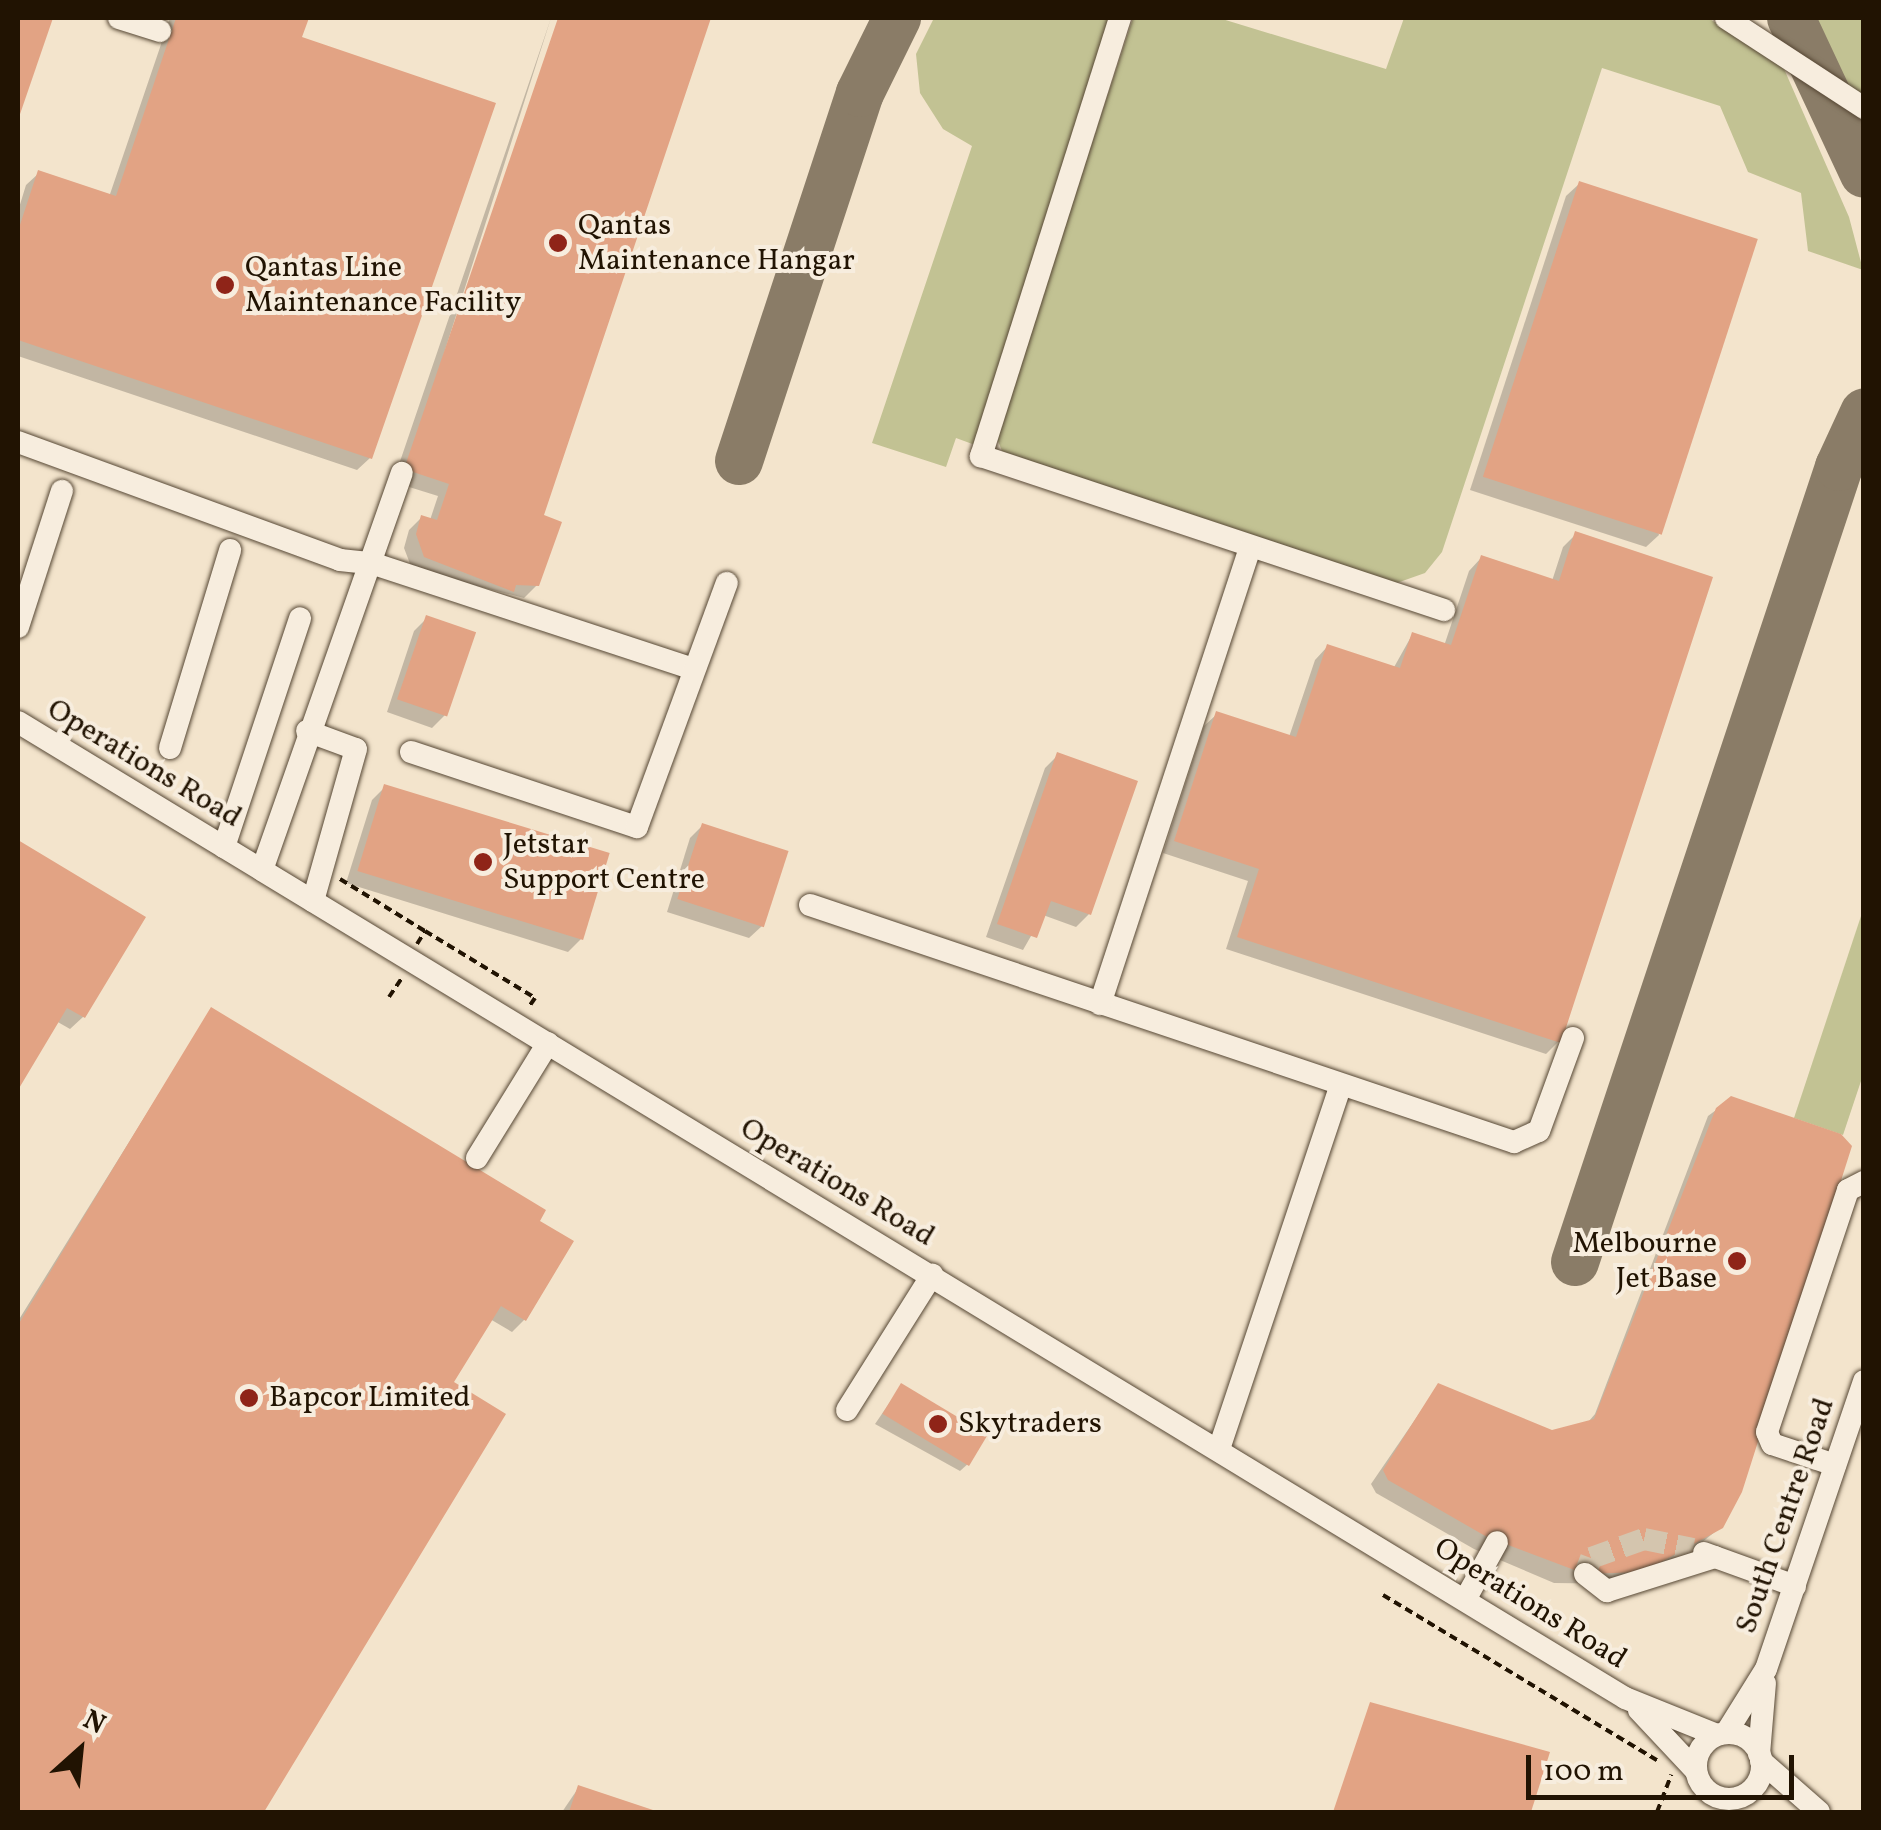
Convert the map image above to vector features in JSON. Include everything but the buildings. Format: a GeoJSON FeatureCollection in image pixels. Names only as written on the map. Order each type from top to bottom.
{"type":"FeatureCollection","features":[{"type":"Feature","properties":{"kind":"street"},"geometry":{"type":"LineString","coordinates":[[119,18],[160,31]]}},
{"type":"Feature","properties":{"kind":"street"},"geometry":{"type":"LineString","coordinates":[[1120,18],[980,456],[1444,610]]}},
{"type":"Feature","properties":{"kind":"street"},"geometry":{"type":"LineString","coordinates":[[1726,18],[1864,108]]}},
{"type":"Feature","properties":{"kind":"street"},"geometry":{"type":"LineString","coordinates":[[18,442],[340,560],[371,562],[694,669]]}},
{"type":"Feature","properties":{"kind":"street"},"geometry":{"type":"LineString","coordinates":[[262,870],[306,731],[402,473]]}},
{"type":"Feature","properties":{"kind":"street"},"geometry":{"type":"LineString","coordinates":[[18,627],[62,491]]}},
{"type":"Feature","properties":{"kind":"street"},"geometry":{"type":"LineString","coordinates":[[1100,1004],[1250,548]]}},
{"type":"Feature","properties":{"kind":"street"},"geometry":{"type":"LineString","coordinates":[[170,748],[222,591],[230,550]]}},
{"type":"Feature","properties":{"kind":"street"},"geometry":{"type":"LineString","coordinates":[[412,752],[638,826],[727,583]]}},
{"type":"Feature","properties":{"kind":"street"},"geometry":{"type":"LineString","coordinates":[[224,847],[300,618]]}},
{"type":"Feature","properties":{"kind":"street","name":"Operations Road"},"geometry":{"type":"LineString","coordinates":[[18,722],[1625,1698],[1722,1734]]}},
{"type":"Feature","properties":{"kind":"street"},"geometry":{"type":"LineString","coordinates":[[306,731],[356,749],[313,901]]}},
{"type":"Feature","properties":{"kind":"street"},"geometry":{"type":"LineString","coordinates":[[810,906],[1502,1139],[1527,1140],[1547,1116],[1573,1038]]}},
{"type":"Feature","properties":{"kind":"street"},"geometry":{"type":"LineString","coordinates":[[477,1158],[548,1043]]}},
{"type":"Feature","properties":{"kind":"street"},"geometry":{"type":"LineString","coordinates":[[1218,1448],[1340,1087]]}},
{"type":"Feature","properties":{"kind":"street"},"geometry":{"type":"LineString","coordinates":[[1835,1466],[1772,1444],[1767,1432],[1848,1190],[1864,1182]]}},
{"type":"Feature","properties":{"kind":"street"},"geometry":{"type":"LineString","coordinates":[[847,1410],[932,1275]]}},
{"type":"Feature","properties":{"kind":"street","name":"South Centre Road"},"geometry":{"type":"LineString","coordinates":[[1760,1758],[1766,1669],[1864,1382]]}},
{"type":"Feature","properties":{"kind":"street"},"geometry":{"type":"LineString","coordinates":[[1465,1600],[1497,1542]]}},
{"type":"Feature","properties":{"kind":"street"},"geometry":{"type":"LineString","coordinates":[[1585,1574],[1588,1582],[1607,1590],[1704,1553],[1794,1586]]}},
{"type":"Feature","properties":{"kind":"street","name":"South Centre Road"},"geometry":{"type":"LineString","coordinates":[[1722,1734],[1766,1669]]}},
{"type":"Feature","properties":{"kind":"street","name":"Operations Road"},"geometry":{"type":"LineString","coordinates":[[1625,1698],[1698,1777]]}},
{"type":"Feature","properties":{"kind":"street"},"geometry":{"type":"LineString","coordinates":[[1699,1812],[1700,1749],[1722,1734],[1740,1735],[1815,1810]]}},
{"type":"Feature","properties":{"kind":"street"},"geometry":{"type":"LineString","coordinates":[[1736,1802],[1758,1780],[1760,1758]]}},
{"type":"Feature","properties":{"kind":"street"},"geometry":{"type":"LineString","coordinates":[[1698,1777],[1736,1802],[1815,1810]]}},
{"type":"Feature","properties":{"kind":"path"},"geometry":{"type":"LineString","coordinates":[[322,868],[426,931]]}},
{"type":"Feature","properties":{"kind":"path"},"geometry":{"type":"LineString","coordinates":[[1383,1595],[1673,1770],[1657,1812]]}},
{"type":"Feature","properties":{"kind":"green space"},"geometry":{"type":"Polygon","coordinates":[[[934,18],[1114,18],[975,445],[956,438],[946,467],[872,443],[972,146],[943,129],[920,93],[916,54],[934,18]]]}},
{"type":"Feature","properties":{"kind":"green space"},"geometry":{"type":"Polygon","coordinates":[[[1133,18],[1219,18],[1386,69],[1404,18],[1708,18],[1781,62],[1849,217],[1863,270],[1808,251],[1801,193],[1748,172],[1720,106],[1602,68],[1442,552],[1425,573],[1391,585],[1002,451],[996,436],[1133,18]]]}},
{"type":"Feature","properties":{"kind":"green space"},"geometry":{"type":"Polygon","coordinates":[[[1814,18],[1863,18],[1863,100],[1847,89],[1814,18]]]}},
{"type":"Feature","properties":{"kind":"green space"},"geometry":{"type":"Polygon","coordinates":[[[1863,910],[1863,1075],[1843,1135],[1794,1118],[1863,910]]]}},
{"type":"Feature","properties":{"kind":"taxiway"},"geometry":{"type":"LineString","coordinates":[[739,461],[860,93],[897,18]]}},
{"type":"Feature","properties":{"kind":"taxiway"},"geometry":{"type":"LineString","coordinates":[[1791,18],[1864,174]]}},
{"type":"Feature","properties":{"kind":"taxiway"},"geometry":{"type":"LineString","coordinates":[[1575,1262],[1839,467],[1864,413]]}},
{"type":"Feature","properties":{"kind":"tunnel"},"geometry":{"type":"LineString","coordinates":[[1585,1574],[1591,1558],[1644,1539],[1693,1549]]}},
{"type":"Feature","properties":{"kind":"place","name":"Qantas Maintenance Hangar"},"geometry":{"type":"Point","coordinates":[558,243]}},
{"type":"Feature","properties":{"kind":"place","name":"Qantas Line Maintenance Facility"},"geometry":{"type":"Point","coordinates":[225,285]}},
{"type":"Feature","properties":{"kind":"place","name":"Jetstar Support Centre"},"geometry":{"type":"Point","coordinates":[483,862]}},
{"type":"Feature","properties":{"kind":"place","name":"Melbourne Jet Base"},"geometry":{"type":"Point","coordinates":[1737,1261]}},
{"type":"Feature","properties":{"kind":"place","name":"Bapcor Limited"},"geometry":{"type":"Point","coordinates":[249,1398]}},
{"type":"Feature","properties":{"kind":"place","name":"Skytraders"},"geometry":{"type":"Point","coordinates":[938,1424]}}]}
